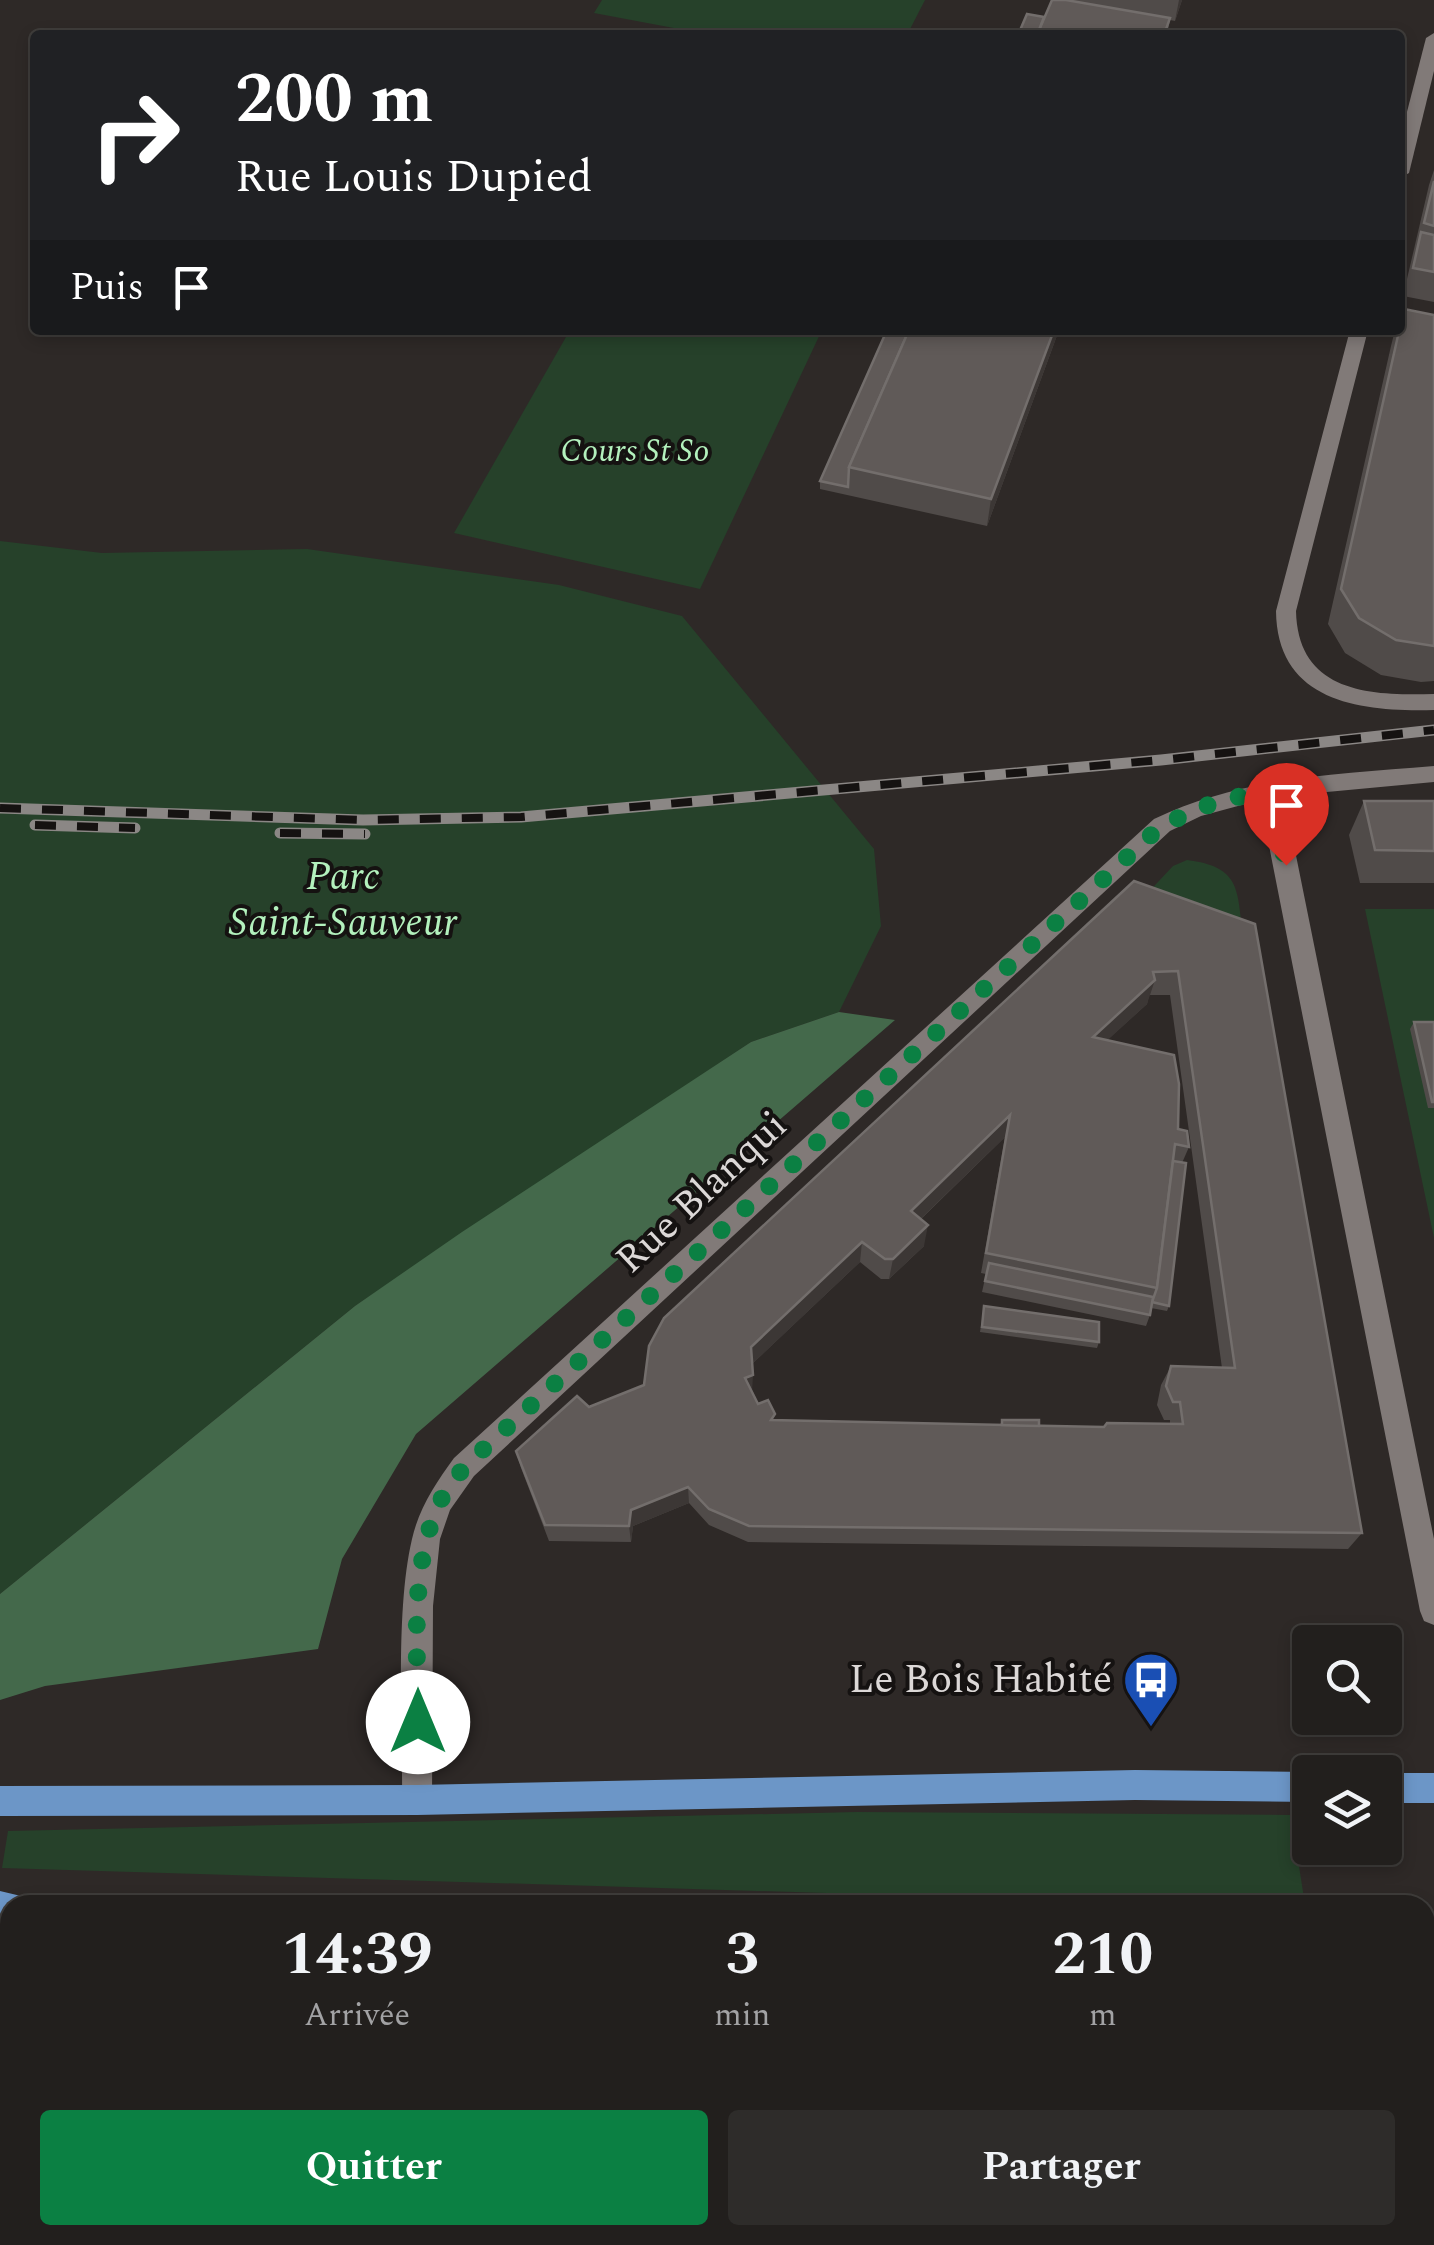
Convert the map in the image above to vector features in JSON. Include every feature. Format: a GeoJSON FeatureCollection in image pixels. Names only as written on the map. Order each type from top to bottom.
{"type":"FeatureCollection","features":[{"type":"Feature","properties":{"kind":"main road"},"geometry":{"type":"LineString","coordinates":[[0,1801],[417,1800],[1292,1786]]}},
{"type":"Feature","properties":{"kind":"main road"},"geometry":{"type":"LineString","coordinates":[[1402,1788],[1434,1788]]}},
{"type":"Feature","properties":{"kind":"street"},"geometry":{"type":"LineString","coordinates":[[1405,159],[1427,95],[1434,38]]}},
{"type":"Feature","properties":{"kind":"street"},"geometry":{"type":"LineString","coordinates":[[1358,335],[1286,611],[1286,639],[1298,663],[1333,690],[1380,702],[1434,702]]}},
{"type":"Feature","properties":{"kind":"street","name":"Rue Blanqui"},"geometry":{"type":"LineString","coordinates":[[417,1800],[419,1606],[426,1539],[440,1503],[464,1467],[1162,825],[1220,800],[1434,774]]}},
{"type":"Feature","properties":{"kind":"street"},"geometry":{"type":"LineString","coordinates":[[1272,791],[1434,1611]]}},
{"type":"Feature","properties":{"kind":"green space"},"geometry":{"type":"Polygon","coordinates":[[[602,0],[925,0],[910,30],[684,30],[594,13],[602,0]]]}},
{"type":"Feature","properties":{"kind":"green space","name":"Cours St So"},"geometry":{"type":"Polygon","coordinates":[[[567,335],[820,335],[700,589],[454,533],[567,335]]]}},
{"type":"Feature","properties":{"kind":"green space","name":"Parc Saint-Sauveur"},"geometry":{"type":"Polygon","coordinates":[[[0,541],[102,553],[307,549],[559,585],[682,616],[874,849],[881,926],[839,1012],[751,1042],[355,1306],[0,1594],[0,541]]]}},
{"type":"Feature","properties":{"kind":"green space"},"geometry":{"type":"Polygon","coordinates":[[[1187,860],[1218,868],[1233,883],[1243,936],[1142,899],[1173,866],[1187,860]]]}},
{"type":"Feature","properties":{"kind":"green space"},"geometry":{"type":"Polygon","coordinates":[[[1365,909],[1434,909],[1434,1238],[1365,909]]]}},
{"type":"Feature","properties":{"kind":"green space"},"geometry":{"type":"Polygon","coordinates":[[[839,1012],[895,1020],[416,1434],[342,1559],[318,1649],[45,1686],[0,1700],[0,1594],[355,1306],[751,1042],[839,1012]]]}},
{"type":"Feature","properties":{"kind":"green space"},"geometry":{"type":"Polygon","coordinates":[[[857,1812],[1291,1815],[1292,1865],[1299,1865],[1304,1895],[858,1894],[2,1868],[8,1831],[857,1812]]]}},
{"type":"Feature","properties":{"kind":"building"},"geometry":{"type":"Polygon","coordinates":[[[1052,0],[1170,18],[1166,30],[1039,30],[1052,0]]]}},
{"type":"Feature","properties":{"kind":"building"},"geometry":{"type":"Polygon","coordinates":[[[1027,14],[1044,17],[1039,30],[1020,30],[1027,14]]]}},
{"type":"Feature","properties":{"kind":"building"},"geometry":{"type":"Polygon","coordinates":[[[1434,181],[1434,226],[1424,223],[1434,181]]]}},
{"type":"Feature","properties":{"kind":"building"},"geometry":{"type":"Polygon","coordinates":[[[1421,232],[1434,235],[1434,272],[1413,268],[1421,232]]]}},
{"type":"Feature","properties":{"kind":"building"},"geometry":{"type":"Polygon","coordinates":[[[1405,309],[1434,315],[1434,646],[1396,640],[1359,618],[1341,589],[1398,335],[1405,335],[1405,309]]]}},
{"type":"Feature","properties":{"kind":"building"},"geometry":{"type":"Polygon","coordinates":[[[885,335],[907,335],[849,467],[848,487],[820,481],[885,335]]]}},
{"type":"Feature","properties":{"kind":"building"},"geometry":{"type":"Polygon","coordinates":[[[907,335],[1052,335],[991,499],[849,467],[907,335]]]}},
{"type":"Feature","properties":{"kind":"building"},"geometry":{"type":"Polygon","coordinates":[[[1364,801],[1434,801],[1434,851],[1375,850],[1364,801]]]}},
{"type":"Feature","properties":{"kind":"building"},"geometry":{"type":"Polygon","coordinates":[[[1134,881],[1255,924],[1362,1533],[749,1526],[709,1509],[688,1487],[631,1510],[629,1526],[545,1525],[516,1451],[577,1396],[589,1407],[644,1385],[649,1346],[664,1318],[1134,881]],[[1178,971],[1153,972],[1155,980],[1093,1037],[1174,1055],[1179,1084],[1178,1129],[1187,1131],[1189,1147],[1175,1144],[1157,1288],[986,1253],[1010,1115],[911,1211],[928,1225],[893,1259],[885,1259],[862,1242],[751,1347],[753,1375],[745,1378],[758,1404],[768,1400],[775,1414],[771,1420],[1104,1427],[1107,1423],[1183,1424],[1180,1402],[1173,1402],[1166,1386],[1171,1366],[1235,1368],[1178,971]]]}},
{"type":"Feature","properties":{"kind":"building"},"geometry":{"type":"Polygon","coordinates":[[[1414,1022],[1434,1022],[1434,1102],[1432,1102],[1414,1022]]]}},
{"type":"Feature","properties":{"kind":"building"},"geometry":{"type":"Polygon","coordinates":[[[1173,1161],[1186,1163],[1169,1306],[1152,1302],[1173,1161]]]}},
{"type":"Feature","properties":{"kind":"building"},"geometry":{"type":"Polygon","coordinates":[[[989,1263],[1153,1297],[1150,1315],[985,1281],[989,1263]]]}},
{"type":"Feature","properties":{"kind":"building"},"geometry":{"type":"Polygon","coordinates":[[[984,1306],[1099,1322],[1099,1342],[982,1327],[984,1306]]]}},
{"type":"Feature","properties":{"kind":"building"},"geometry":{"type":"Polygon","coordinates":[[[1002,1420],[1039,1420],[1039,1426],[1002,1425],[1002,1420]]]}},
{"type":"Feature","properties":{"kind":"railway"},"geometry":{"type":"LineString","coordinates":[[0,808],[363,820],[521,817],[1161,760],[1434,730]]}},
{"type":"Feature","properties":{"kind":"railway"},"geometry":{"type":"LineString","coordinates":[[35,825],[135,828]]}},
{"type":"Feature","properties":{"kind":"railway"},"geometry":{"type":"LineString","coordinates":[[280,833],[365,834]]}},
{"type":"Feature","properties":{"kind":"place","name":"Le Bois Habité"},"geometry":{"type":"Point","coordinates":[1151,1729]}},
{"type":"Feature","properties":{"kind":"route"},"geometry":{"type":"LineString","coordinates":[[418,1722],[419,1606],[426,1539],[440,1503],[464,1467],[1162,825],[1220,800],[1272,791],[1286,865]]}}]}
